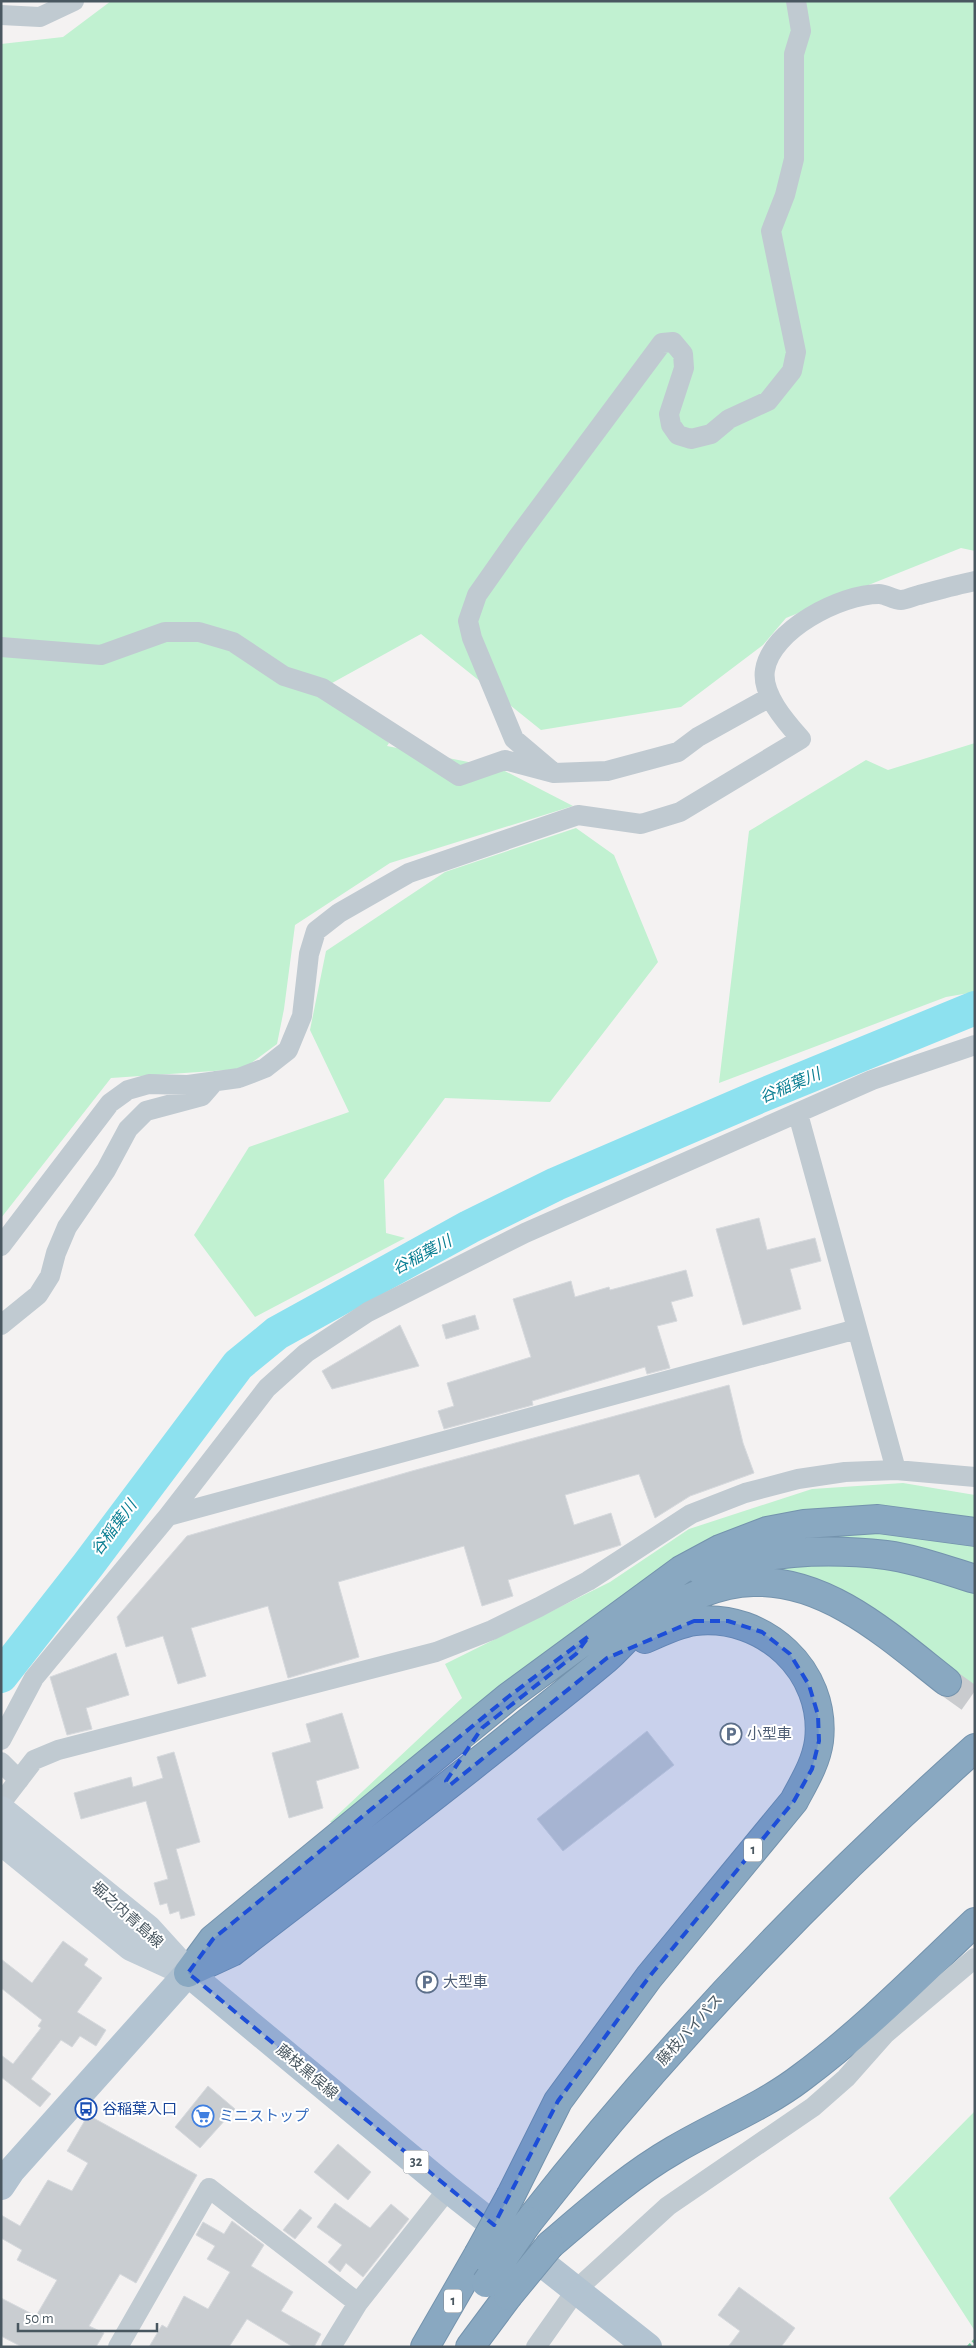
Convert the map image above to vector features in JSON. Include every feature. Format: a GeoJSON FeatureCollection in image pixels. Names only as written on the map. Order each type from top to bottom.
{"type":"FeatureCollection","features":[{"type":"Feature","properties":{"kind":"highway"},"geometry":{"type":"LineString","coordinates":[[188,1973],[212,1939],[508,1697],[681,1570],[720,1549],[767,1531],[804,1524],[878,1518],[975,1532]]}},
{"type":"Feature","properties":{"kind":"highway"},"geometry":{"type":"LineString","coordinates":[[649,1592],[713,1568],[777,1555],[830,1551],[888,1555],[975,1579]]}},
{"type":"Feature","properties":{"kind":"highway","name":"1"},"geometry":{"type":"LineString","coordinates":[[188,1973],[232,1952],[460,1777],[607,1658],[643,1624],[684,1601],[713,1590],[753,1582],[792,1586],[834,1601],[889,1637],[947,1682]]}},
{"type":"Feature","properties":{"kind":"highway","name":"1"},"geometry":{"type":"LineString","coordinates":[[425,2347],[511,2195],[558,2101],[649,1977],[794,1801],[812,1769],[819,1741],[818,1715],[809,1685],[790,1654],[762,1632],[728,1621],[694,1621],[662,1631],[607,1658]]}},
{"type":"Feature","properties":{"kind":"highway"},"geometry":{"type":"LineString","coordinates":[[460,1777],[464,1754],[482,1728],[576,1654],[589,1636]]}},
{"type":"Feature","properties":{"kind":"highway","name":"藤枝バイパス"},"geometry":{"type":"LineString","coordinates":[[445,2347],[497,2289],[529,2221],[613,2117],[701,2016],[857,1856],[975,1748]]}},
{"type":"Feature","properties":{"kind":"highway","name":"1"},"geometry":{"type":"LineString","coordinates":[[470,2347],[497,2289],[619,2186],[673,2150],[758,2106],[802,2078],[856,2034],[975,1922]]}},
{"type":"Feature","properties":{"kind":"main road","name":"堀之内青島線"},"geometry":{"type":"LineString","coordinates":[[4,1830],[148,1929],[188,1973]]}},
{"type":"Feature","properties":{"kind":"main road"},"geometry":{"type":"LineString","coordinates":[[1,2186],[11,2171],[188,1973]]}},
{"type":"Feature","properties":{"kind":"main road","name":"藤枝黒俣線"},"geometry":{"type":"LineString","coordinates":[[188,1973],[448,2189],[648,2347]]}},
{"type":"Feature","properties":{"kind":"street"},"geometry":{"type":"LineString","coordinates":[[1,15],[40,17],[74,1]]}},
{"type":"Feature","properties":{"kind":"street"},"geometry":{"type":"LineString","coordinates":[[554,773],[514,739],[472,638],[468,621],[477,595],[662,343],[673,342],[683,354],[684,368],[669,414],[671,425],[678,435],[691,439],[711,434],[729,419],[768,401],[792,371],[796,352],[771,231],[785,195],[794,159],[794,54],[801,31],[796,1]]}},
{"type":"Feature","properties":{"kind":"street"},"geometry":{"type":"LineString","coordinates":[[1,1246],[110,1103],[128,1090],[149,1084],[188,1085],[239,1078],[265,1068],[288,1050],[302,1016],[309,954],[316,931],[339,913],[409,873],[578,815],[641,824],[680,812],[801,739],[780,714],[770,697],[764,671],[772,649],[796,625],[833,606],[867,595],[881,594],[901,600],[975,581]]}},
{"type":"Feature","properties":{"kind":"street"},"geometry":{"type":"LineString","coordinates":[[1,647],[101,655],[165,632],[199,632],[233,642],[284,676],[322,688],[459,776],[506,760],[554,773],[607,771],[678,752],[698,737],[770,697]]}},
{"type":"Feature","properties":{"kind":"street"},"geometry":{"type":"LineString","coordinates":[[1,1740],[34,1678],[168,1516],[267,1388],[306,1354],[368,1312],[526,1233],[872,1080],[975,1045]]}},
{"type":"Feature","properties":{"kind":"street"},"geometry":{"type":"LineString","coordinates":[[1,1325],[38,1295],[50,1276],[56,1253],[67,1227],[106,1170],[128,1128],[146,1111],[202,1096],[215,1081]]}},
{"type":"Feature","properties":{"kind":"street"},"geometry":{"type":"LineString","coordinates":[[798,1114],[896,1470]]}},
{"type":"Feature","properties":{"kind":"street"},"geometry":{"type":"LineString","coordinates":[[168,1516],[857,1329]]}},
{"type":"Feature","properties":{"kind":"street"},"geometry":{"type":"LineString","coordinates":[[4,1830],[19,1780],[34,1760],[58,1750],[436,1652],[492,1630],[588,1581],[691,1514],[745,1494],[798,1479],[845,1472],[896,1470],[975,1477]]}},
{"type":"Feature","properties":{"kind":"street"},"geometry":{"type":"LineString","coordinates":[[1,1762],[19,1780]]}},
{"type":"Feature","properties":{"kind":"street"},"geometry":{"type":"LineString","coordinates":[[536,2347],[577,2289],[668,2206],[813,2107],[846,2078],[885,2034],[975,1958]]}},
{"type":"Feature","properties":{"kind":"street"},"geometry":{"type":"LineString","coordinates":[[118,2347],[209,2188],[358,2303]]}},
{"type":"Feature","properties":{"kind":"street"},"geometry":{"type":"LineString","coordinates":[[332,2347],[358,2303],[448,2189]]}},
{"type":"Feature","properties":{"kind":"path"},"geometry":{"type":"LineString","coordinates":[[968,2347],[975,2340]]}},
{"type":"Feature","properties":{"kind":"highlighted area"},"geometry":{"type":"Polygon","coordinates":[[[694,1621],[728,1621],[762,1632],[790,1654],[809,1685],[818,1715],[819,1741],[812,1769],[794,1801],[649,1977],[558,2101],[494,2225],[188,1973],[213,1939],[508,1697],[589,1636],[576,1654],[482,1728],[446,1781],[450,1785],[607,1658],[694,1621]]]}},
{"type":"Feature","properties":{"kind":"green space"},"geometry":{"type":"Polygon","coordinates":[[[111,1],[975,1],[975,551],[961,548],[786,618],[763,645],[681,707],[541,730],[421,634],[323,688],[389,743],[387,746],[499,768],[573,806],[390,863],[295,925],[284,1009],[277,1044],[243,1069],[111,1078],[1,1218],[1,44],[63,37],[111,1]]]}},
{"type":"Feature","properties":{"kind":"green space"},"geometry":{"type":"Polygon","coordinates":[[[975,743],[975,992],[946,997],[719,1083],[749,831],[866,760],[888,770],[975,743]]]}},
{"type":"Feature","properties":{"kind":"green space"},"geometry":{"type":"Polygon","coordinates":[[[576,828],[614,855],[658,962],[550,1102],[445,1098],[384,1180],[386,1233],[405,1238],[255,1317],[194,1235],[249,1147],[349,1112],[310,1030],[326,951],[445,872],[576,828]]]}},
{"type":"Feature","properties":{"kind":"green space"},"geometry":{"type":"Polygon","coordinates":[[[903,1483],[975,1495],[975,1523],[715,1540],[342,1825],[330,1822],[462,1698],[445,1664],[610,1582],[689,1529],[812,1489],[903,1483]]]}},
{"type":"Feature","properties":{"kind":"green space"},"geometry":{"type":"Polygon","coordinates":[[[839,1526],[975,1538],[975,1570],[749,1544],[839,1526]]]}},
{"type":"Feature","properties":{"kind":"green space"},"geometry":{"type":"Polygon","coordinates":[[[813,1558],[917,1567],[975,1592],[975,1689],[879,1619],[761,1575],[813,1558]]]}},
{"type":"Feature","properties":{"kind":"green space"},"geometry":{"type":"Polygon","coordinates":[[[975,2111],[975,2331],[889,2198],[975,2111]]]}},
{"type":"Feature","properties":{"kind":"building"},"geometry":{"type":"Polygon","coordinates":[[[759,1218],[767,1250],[815,1238],[821,1261],[790,1269],[801,1309],[743,1325],[716,1229],[759,1218]]]}},
{"type":"Feature","properties":{"kind":"building"},"geometry":{"type":"Polygon","coordinates":[[[686,1270],[693,1296],[671,1302],[677,1321],[657,1326],[670,1368],[647,1374],[645,1367],[532,1401],[533,1405],[444,1429],[438,1411],[454,1406],[447,1383],[531,1357],[513,1299],[571,1281],[575,1297],[609,1287],[610,1290],[686,1270]]]}},
{"type":"Feature","properties":{"kind":"building"},"geometry":{"type":"Polygon","coordinates":[[[475,1315],[479,1329],[446,1339],[442,1325],[475,1315]]]}},
{"type":"Feature","properties":{"kind":"building"},"geometry":{"type":"Polygon","coordinates":[[[400,1325],[419,1366],[332,1389],[322,1371],[400,1325]]]}},
{"type":"Feature","properties":{"kind":"building"},"geometry":{"type":"Polygon","coordinates":[[[729,1385],[743,1443],[754,1473],[690,1496],[655,1518],[639,1474],[565,1495],[574,1525],[611,1513],[621,1545],[508,1580],[513,1596],[482,1606],[464,1546],[338,1582],[359,1657],[288,1678],[268,1606],[191,1628],[206,1676],[178,1684],[163,1636],[126,1647],[117,1617],[187,1536],[412,1471],[729,1385]]]}},
{"type":"Feature","properties":{"kind":"building"},"geometry":{"type":"Polygon","coordinates":[[[116,1653],[129,1695],[86,1708],[92,1729],[67,1735],[50,1677],[116,1653]]]}},
{"type":"Feature","properties":{"kind":"building"},"geometry":{"type":"Polygon","coordinates":[[[342,1713],[359,1768],[316,1781],[323,1808],[289,1818],[272,1753],[311,1742],[306,1724],[342,1713]]]}},
{"type":"Feature","properties":{"kind":"building"},"geometry":{"type":"Polygon","coordinates":[[[647,1731],[674,1765],[563,1851],[537,1819],[647,1731]]]}},
{"type":"Feature","properties":{"kind":"building"},"geometry":{"type":"Polygon","coordinates":[[[174,1752],[200,1842],[176,1849],[195,1915],[181,1919],[179,1911],[170,1914],[167,1903],[160,1905],[154,1883],[168,1879],[146,1801],[81,1819],[74,1793],[131,1777],[133,1787],[163,1778],[157,1757],[174,1752]]]}},
{"type":"Feature","properties":{"kind":"building"},"geometry":{"type":"Polygon","coordinates":[[[63,1941],[88,1959],[84,1965],[102,1978],[77,2012],[106,2030],[96,2046],[80,2036],[72,2047],[61,2040],[31,2079],[51,2094],[40,2107],[1,2077],[1,2055],[13,2064],[41,2028],[38,2026],[42,2020],[1,1988],[1,1959],[32,1983],[63,1941]]]}},
{"type":"Feature","properties":{"kind":"building"},"geometry":{"type":"Polygon","coordinates":[[[208,2086],[235,2109],[200,2148],[175,2127],[208,2086]]]}},
{"type":"Feature","properties":{"kind":"building"},"geometry":{"type":"Polygon","coordinates":[[[88,2115],[197,2175],[136,2283],[120,2274],[89,2326],[104,2333],[96,2347],[22,2347],[1,2336],[1,2298],[36,2316],[57,2280],[17,2260],[22,2250],[1,2238],[1,2215],[20,2226],[48,2180],[72,2191],[88,2163],[67,2151],[88,2115]]]}},
{"type":"Feature","properties":{"kind":"building"},"geometry":{"type":"Polygon","coordinates":[[[338,2144],[371,2172],[348,2200],[314,2172],[338,2144]]]}},
{"type":"Feature","properties":{"kind":"building"},"geometry":{"type":"Polygon","coordinates":[[[335,2203],[370,2228],[391,2204],[409,2219],[363,2277],[346,2263],[340,2272],[328,2262],[342,2245],[317,2227],[335,2203]]]}},
{"type":"Feature","properties":{"kind":"building"},"geometry":{"type":"Polygon","coordinates":[[[300,2209],[312,2218],[295,2239],[283,2230],[300,2209]]]}},
{"type":"Feature","properties":{"kind":"building"},"geometry":{"type":"Polygon","coordinates":[[[232,2221],[264,2245],[251,2266],[293,2292],[281,2311],[321,2334],[314,2347],[293,2347],[247,2319],[229,2347],[149,2347],[162,2325],[167,2328],[184,2296],[208,2309],[230,2272],[207,2259],[215,2246],[196,2235],[203,2222],[224,2234],[232,2221]]]}},
{"type":"Feature","properties":{"kind":"building"},"geometry":{"type":"Polygon","coordinates":[[[739,2287],[795,2328],[781,2347],[728,2347],[740,2331],[718,2315],[739,2287]]]}},
{"type":"Feature","properties":{"kind":"waterway","name":"谷稲葉川"},"geometry":{"type":"LineString","coordinates":[[1,1676],[88,1565],[238,1365],[277,1333],[469,1227],[556,1184],[758,1097],[975,1008]]}},
{"type":"Feature","properties":{"kind":"tunnel"},"geometry":{"type":"LineString","coordinates":[[947,1682],[975,1702]]}},
{"type":"Feature","properties":{"kind":"place","name":"小型車"},"geometry":{"type":"Point","coordinates":[731,1734]}},
{"type":"Feature","properties":{"kind":"place","name":"大型車"},"geometry":{"type":"Point","coordinates":[427,1982]}},
{"type":"Feature","properties":{"kind":"place","name":"谷稲葉入口"},"geometry":{"type":"Point","coordinates":[86,2109]}},
{"type":"Feature","properties":{"kind":"place","name":"ミニストップ"},"geometry":{"type":"Point","coordinates":[203,2116]}}]}
